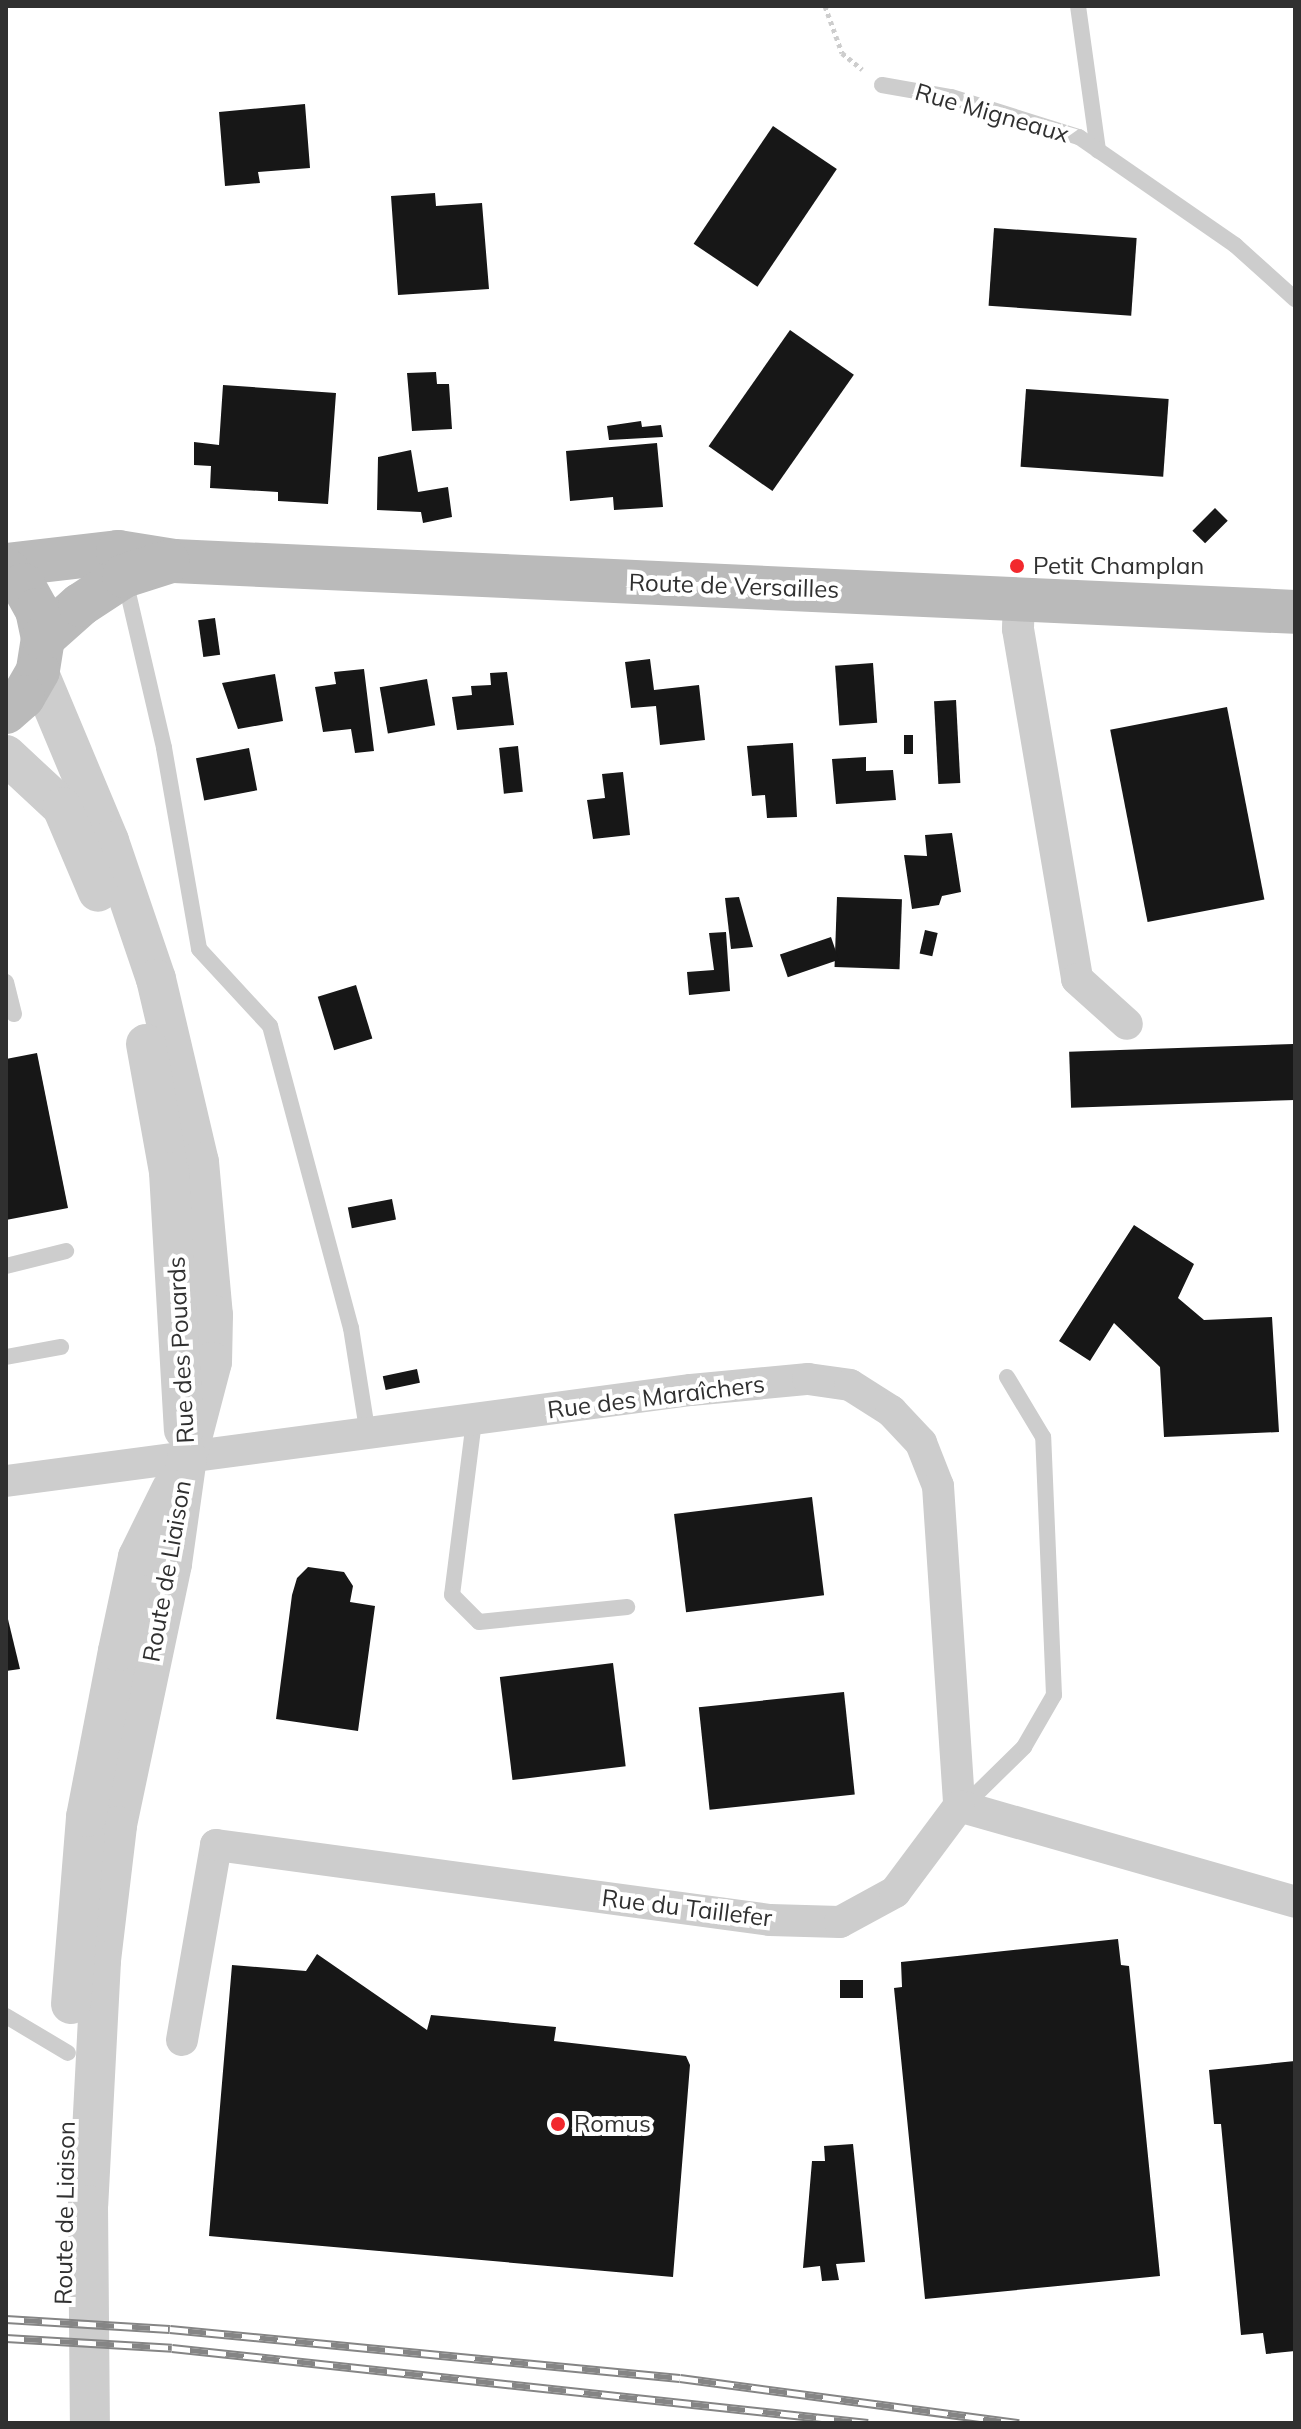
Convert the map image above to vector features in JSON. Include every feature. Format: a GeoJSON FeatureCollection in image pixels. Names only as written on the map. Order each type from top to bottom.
{"type":"FeatureCollection","features":[{"type":"Feature","properties":{"kind":"main road","name":"Route de Versailles"},"geometry":{"type":"LineString","coordinates":[[6,568],[118,552],[174,561],[1295,612]]}},
{"type":"Feature","properties":{"kind":"main road","name":"Route de Versailles"},"geometry":{"type":"LineString","coordinates":[[6,712],[40,655],[80,605],[124,576],[174,561]]}},
{"type":"Feature","properties":{"kind":"main road"},"geometry":{"type":"LineString","coordinates":[[6,568],[23,585],[37,610],[40,655]]}},
{"type":"Feature","properties":{"kind":"street"},"geometry":{"type":"LineString","coordinates":[[1019,599],[1018,629],[1077,979],[1127,1024]]}},
{"type":"Feature","properties":{"kind":"street","name":"Rue des Pouards"},"geometry":{"type":"LineString","coordinates":[[40,655],[134,911],[183,1081],[199,1162],[209,1233],[212,1362],[187,1457]]}},
{"type":"Feature","properties":{"kind":"street","name":"Rue des Pouards"},"geometry":{"type":"LineString","coordinates":[[6,755],[62,807],[82,848],[131,986],[156,1087],[169,1172],[187,1457]]}},
{"type":"Feature","properties":{"kind":"street","name":"Rue des Maraîchers"},"geometry":{"type":"LineString","coordinates":[[6,1481],[808,1379],[850,1385],[891,1411],[921,1443],[938,1486],[961,1807]]}},
{"type":"Feature","properties":{"kind":"street","name":"Route de Liaison"},"geometry":{"type":"LineString","coordinates":[[67,2423],[63,2213],[68,2053],[86,1817],[138,1557],[187,1457]]}},
{"type":"Feature","properties":{"kind":"street","name":"Route de Liaison"},"geometry":{"type":"LineString","coordinates":[[90,2423],[88,2205],[101,1961],[117,1826],[172,1564],[187,1457]]}},
{"type":"Feature","properties":{"kind":"street"},"geometry":{"type":"LineString","coordinates":[[961,1807],[1295,1902]]}},
{"type":"Feature","properties":{"kind":"street","name":"Rue du Taillefer"},"geometry":{"type":"LineString","coordinates":[[182,2040],[216,1845],[770,1920],[840,1922],[895,1892],[961,1807]]}},
{"type":"Feature","properties":{"kind":"lane"},"geometry":{"type":"LineString","coordinates":[[1078,6],[1098,151]]}},
{"type":"Feature","properties":{"kind":"lane","name":"Rue Migneaux"},"geometry":{"type":"LineString","coordinates":[[882,85],[951,97],[1079,137],[1235,245],[1295,299]]}},
{"type":"Feature","properties":{"kind":"lane"},"geometry":{"type":"LineString","coordinates":[[124,576],[164,748],[199,949],[270,1026],[351,1328],[368,1435]]}},
{"type":"Feature","properties":{"kind":"lane"},"geometry":{"type":"LineString","coordinates":[[6,982],[14,1014]]}},
{"type":"Feature","properties":{"kind":"lane"},"geometry":{"type":"LineString","coordinates":[[6,1266],[66,1251]]}},
{"type":"Feature","properties":{"kind":"lane"},"geometry":{"type":"LineString","coordinates":[[6,1357],[61,1347]]}},
{"type":"Feature","properties":{"kind":"lane"},"geometry":{"type":"LineString","coordinates":[[961,1807],[1024,1747],[1054,1695],[1043,1437],[1007,1377]]}},
{"type":"Feature","properties":{"kind":"lane"},"geometry":{"type":"LineString","coordinates":[[474,1421],[452,1595],[479,1622],[627,1607]]}},
{"type":"Feature","properties":{"kind":"lane"},"geometry":{"type":"LineString","coordinates":[[6,2016],[68,2053]]}},
{"type":"Feature","properties":{"kind":"path","name":"Rue Migneaux"},"geometry":{"type":"LineString","coordinates":[[825,6],[842,53],[882,85]]}},
{"type":"Feature","properties":{"kind":"building"},"geometry":{"type":"Polygon","coordinates":[[[305,104],[310,168],[258,172],[260,183],[225,186],[219,112],[305,104]]]}},
{"type":"Feature","properties":{"kind":"building"},"geometry":{"type":"Polygon","coordinates":[[[773,126],[837,169],[757,287],[694,244],[773,126]]]}},
{"type":"Feature","properties":{"kind":"building"},"geometry":{"type":"Polygon","coordinates":[[[435,193],[436,206],[482,203],[489,289],[398,295],[391,196],[435,193]]]}},
{"type":"Feature","properties":{"kind":"building"},"geometry":{"type":"Polygon","coordinates":[[[994,228],[1137,238],[1131,316],[989,306],[994,228]]]}},
{"type":"Feature","properties":{"kind":"building"},"geometry":{"type":"Polygon","coordinates":[[[790,330],[854,375],[772,491],[709,446],[790,330]]]}},
{"type":"Feature","properties":{"kind":"building"},"geometry":{"type":"Polygon","coordinates":[[[436,372],[437,384],[449,384],[452,429],[412,431],[407,373],[436,372]]]}},
{"type":"Feature","properties":{"kind":"building"},"geometry":{"type":"Polygon","coordinates":[[[223,385],[336,393],[328,504],[278,501],[278,492],[210,488],[211,466],[194,465],[194,442],[219,445],[223,385]]]}},
{"type":"Feature","properties":{"kind":"building"},"geometry":{"type":"Polygon","coordinates":[[[1026,389],[1169,399],[1163,477],[1021,467],[1026,389]]]}},
{"type":"Feature","properties":{"kind":"building"},"geometry":{"type":"Polygon","coordinates":[[[641,421],[642,427],[661,425],[663,437],[609,440],[607,426],[641,421]]]}},
{"type":"Feature","properties":{"kind":"building"},"geometry":{"type":"Polygon","coordinates":[[[657,443],[663,507],[614,510],[613,497],[570,501],[566,451],[657,443]]]}},
{"type":"Feature","properties":{"kind":"building"},"geometry":{"type":"Polygon","coordinates":[[[411,450],[418,492],[448,487],[452,517],[423,523],[421,512],[377,510],[378,457],[411,450]]]}},
{"type":"Feature","properties":{"kind":"building"},"geometry":{"type":"Polygon","coordinates":[[[1215,508],[1228,521],[1205,543],[1192,531],[1215,508]]]}},
{"type":"Feature","properties":{"kind":"building"},"geometry":{"type":"Polygon","coordinates":[[[215,618],[220,655],[203,657],[198,620],[215,618]]]}},
{"type":"Feature","properties":{"kind":"building"},"geometry":{"type":"Polygon","coordinates":[[[650,659],[654,690],[699,685],[705,740],[660,745],[656,706],[631,708],[625,662],[650,659]]]}},
{"type":"Feature","properties":{"kind":"building"},"geometry":{"type":"Polygon","coordinates":[[[873,663],[877,723],[839,726],[835,666],[873,663]]]}},
{"type":"Feature","properties":{"kind":"building"},"geometry":{"type":"Polygon","coordinates":[[[364,669],[374,751],[355,753],[351,729],[323,732],[315,687],[336,684],[334,672],[364,669]]]}},
{"type":"Feature","properties":{"kind":"building"},"geometry":{"type":"Polygon","coordinates":[[[507,672],[514,725],[457,730],[452,697],[472,695],[471,686],[491,685],[490,673],[507,672]]]}},
{"type":"Feature","properties":{"kind":"building"},"geometry":{"type":"Polygon","coordinates":[[[275,674],[283,721],[238,729],[222,683],[275,674]]]}},
{"type":"Feature","properties":{"kind":"building"},"geometry":{"type":"Polygon","coordinates":[[[427,679],[435,725],[388,734],[380,687],[427,679]]]}},
{"type":"Feature","properties":{"kind":"building"},"geometry":{"type":"Polygon","coordinates":[[[956,700],[960,783],[938,784],[934,701],[956,700]]]}},
{"type":"Feature","properties":{"kind":"building"},"geometry":{"type":"Polygon","coordinates":[[[1227,707],[1264,899],[1148,922],[1110,730],[1227,707]]]}},
{"type":"Feature","properties":{"kind":"building"},"geometry":{"type":"Polygon","coordinates":[[[904,735],[913,735],[913,754],[904,754],[904,735]]]}},
{"type":"Feature","properties":{"kind":"building"},"geometry":{"type":"Polygon","coordinates":[[[793,743],[797,817],[767,818],[765,795],[752,796],[747,746],[793,743]]]}},
{"type":"Feature","properties":{"kind":"building"},"geometry":{"type":"Polygon","coordinates":[[[518,746],[523,792],[504,794],[499,748],[518,746]]]}},
{"type":"Feature","properties":{"kind":"building"},"geometry":{"type":"Polygon","coordinates":[[[249,748],[257,790],[204,801],[196,758],[249,748]]]}},
{"type":"Feature","properties":{"kind":"building"},"geometry":{"type":"Polygon","coordinates":[[[866,757],[866,771],[893,770],[896,800],[836,804],[832,759],[866,757]]]}},
{"type":"Feature","properties":{"kind":"building"},"geometry":{"type":"Polygon","coordinates":[[[623,772],[630,835],[593,839],[587,800],[605,798],[602,774],[623,772]]]}},
{"type":"Feature","properties":{"kind":"building"},"geometry":{"type":"Polygon","coordinates":[[[952,833],[961,892],[942,896],[939,905],[912,909],[904,855],[927,856],[925,835],[952,833]]]}},
{"type":"Feature","properties":{"kind":"building"},"geometry":{"type":"Polygon","coordinates":[[[739,897],[753,947],[731,949],[725,898],[739,897]]]}},
{"type":"Feature","properties":{"kind":"building"},"geometry":{"type":"Polygon","coordinates":[[[837,897],[902,899],[900,969],[835,967],[837,897]]]}},
{"type":"Feature","properties":{"kind":"building"},"geometry":{"type":"Polygon","coordinates":[[[925,930],[938,933],[932,956],[920,953],[925,930]]]}},
{"type":"Feature","properties":{"kind":"building"},"geometry":{"type":"Polygon","coordinates":[[[726,932],[730,991],[689,995],[687,972],[714,970],[709,933],[726,932]]]}},
{"type":"Feature","properties":{"kind":"building"},"geometry":{"type":"Polygon","coordinates":[[[831,937],[839,960],[788,977],[780,955],[831,937]]]}},
{"type":"Feature","properties":{"kind":"building"},"geometry":{"type":"Polygon","coordinates":[[[356,985],[372,1039],[334,1050],[318,997],[356,985]]]}},
{"type":"Feature","properties":{"kind":"building"},"geometry":{"type":"Polygon","coordinates":[[[1293,1044],[1295,1100],[1071,1108],[1069,1052],[1293,1044]]]}},
{"type":"Feature","properties":{"kind":"building"},"geometry":{"type":"Polygon","coordinates":[[[37,1053],[68,1208],[6,1220],[6,1059],[37,1053]]]}},
{"type":"Feature","properties":{"kind":"building"},"geometry":{"type":"Polygon","coordinates":[[[392,1199],[396,1220],[352,1228],[348,1208],[392,1199]]]}},
{"type":"Feature","properties":{"kind":"building"},"geometry":{"type":"Polygon","coordinates":[[[1134,1225],[1194,1264],[1178,1298],[1204,1320],[1272,1317],[1279,1432],[1164,1437],[1160,1367],[1114,1323],[1090,1361],[1059,1341],[1134,1225]]]}},
{"type":"Feature","properties":{"kind":"building"},"geometry":{"type":"Polygon","coordinates":[[[417,1369],[420,1383],[386,1390],[383,1376],[417,1369]]]}},
{"type":"Feature","properties":{"kind":"building"},"geometry":{"type":"Polygon","coordinates":[[[812,1497],[824,1595],[686,1612],[674,1514],[812,1497]]]}},
{"type":"Feature","properties":{"kind":"building"},"geometry":{"type":"Polygon","coordinates":[[[308,1567],[344,1572],[353,1586],[350,1602],[375,1606],[358,1731],[276,1719],[292,1595],[297,1578],[308,1567]]]}},
{"type":"Feature","properties":{"kind":"building"},"geometry":{"type":"Polygon","coordinates":[[[6,1611],[20,1669],[6,1671],[6,1611]]]}},
{"type":"Feature","properties":{"kind":"building"},"geometry":{"type":"Polygon","coordinates":[[[613,1663],[626,1766],[513,1780],[500,1677],[613,1663]]]}},
{"type":"Feature","properties":{"kind":"building"},"geometry":{"type":"Polygon","coordinates":[[[844,1692],[855,1794],[710,1810],[699,1707],[844,1692]]]}},
{"type":"Feature","properties":{"kind":"building"},"geometry":{"type":"Polygon","coordinates":[[[1118,1939],[1121,1965],[1129,1966],[1160,2276],[925,2299],[894,1988],[902,1987],[901,1962],[1118,1939]]]}},
{"type":"Feature","properties":{"kind":"building"},"geometry":{"type":"Polygon","coordinates":[[[317,1954],[427,2030],[431,2015],[556,2027],[554,2041],[686,2056],[690,2065],[673,2277],[209,2236],[232,1965],[306,1971],[317,1954]]]}},
{"type":"Feature","properties":{"kind":"building"},"geometry":{"type":"Polygon","coordinates":[[[840,1980],[863,1980],[863,1998],[840,1998],[840,1980]]]}},
{"type":"Feature","properties":{"kind":"building"},"geometry":{"type":"Polygon","coordinates":[[[1295,2061],[1295,2351],[1266,2354],[1263,2333],[1241,2335],[1221,2124],[1214,2124],[1209,2070],[1295,2061]]]}},
{"type":"Feature","properties":{"kind":"building"},"geometry":{"type":"Polygon","coordinates":[[[853,2144],[865,2262],[836,2264],[839,2280],[822,2281],[820,2266],[803,2268],[812,2161],[825,2161],[824,2146],[853,2144]]]}},
{"type":"Feature","properties":{"kind":"railway"},"geometry":{"type":"LineString","coordinates":[[6,2319],[170,2329],[680,2378],[1019,2423]]}},
{"type":"Feature","properties":{"kind":"railway"},"geometry":{"type":"LineString","coordinates":[[6,2338],[172,2348],[868,2423]]}},
{"type":"Feature","properties":{"kind":"place","name":"Petit Champlan"},"geometry":{"type":"Point","coordinates":[1017,566]}},
{"type":"Feature","properties":{"kind":"place","name":"Romus"},"geometry":{"type":"Point","coordinates":[558,2124]}}]}
